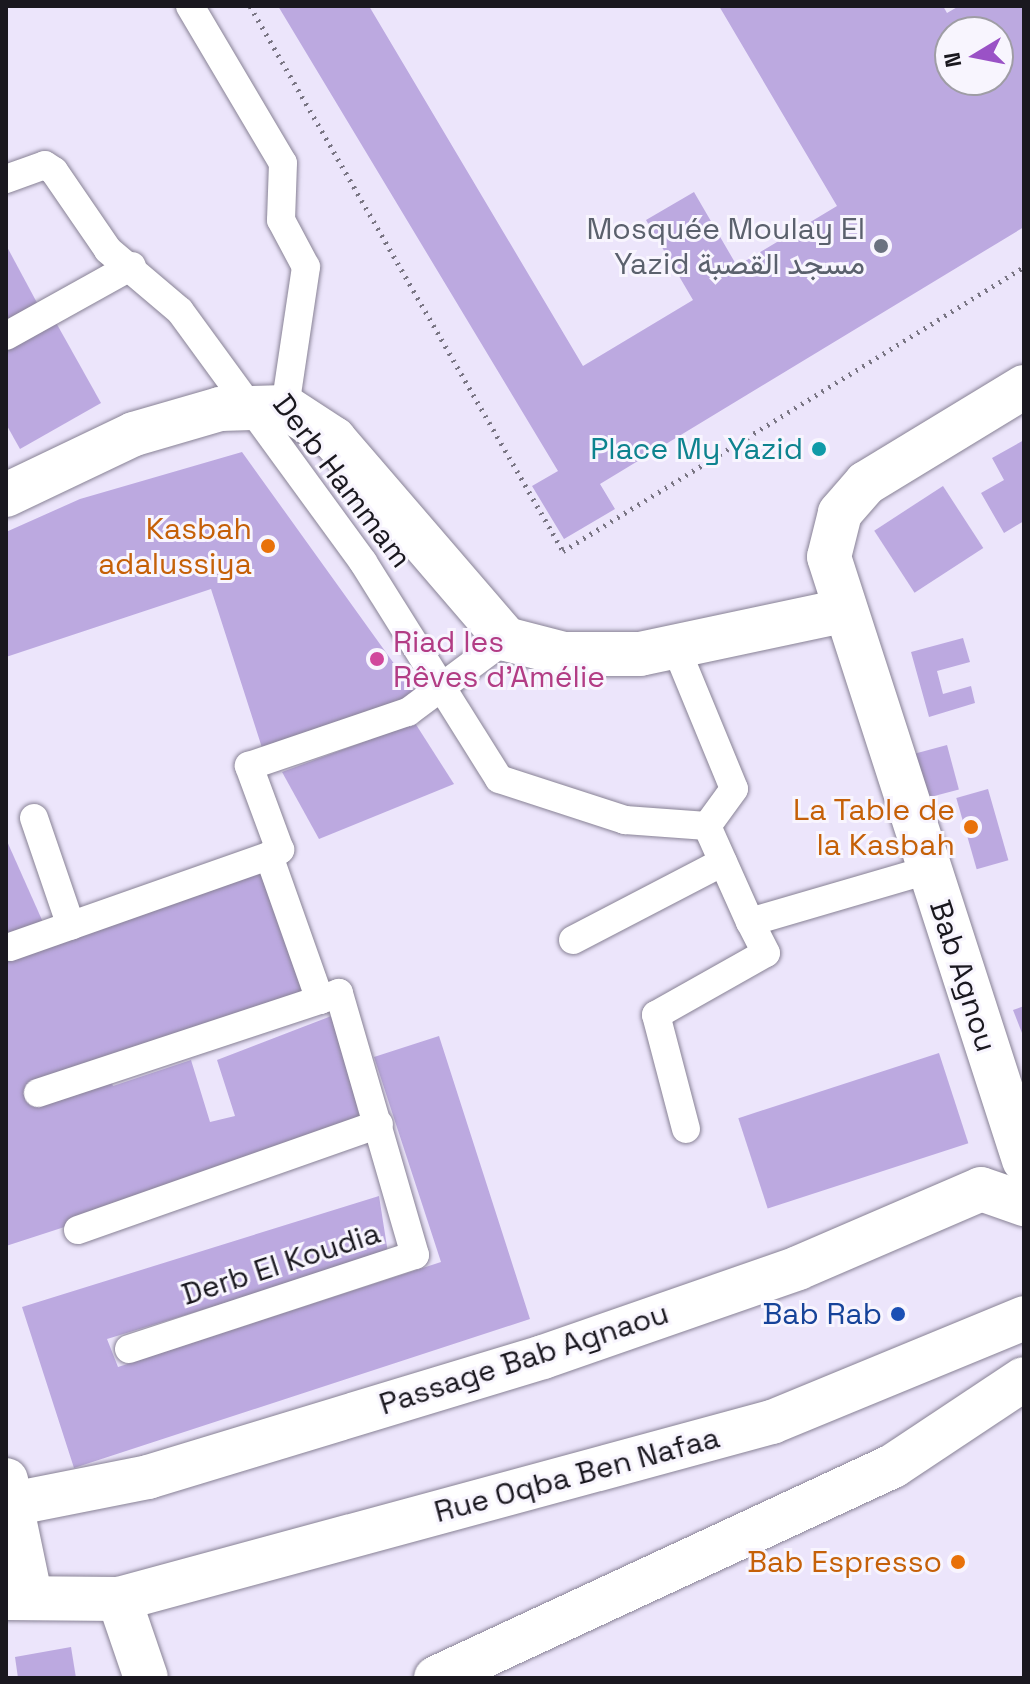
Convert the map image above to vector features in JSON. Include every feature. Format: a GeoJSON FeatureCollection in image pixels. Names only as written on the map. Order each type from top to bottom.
{"type":"FeatureCollection","features":[{"type":"Feature","properties":{"kind":"street","name":"Bab Agnou"},"geometry":{"type":"LineString","coordinates":[[1024,387],[851,496],[829,557],[842,611],[1024,1160]]}},
{"type":"Feature","properties":{"kind":"street"},"geometry":{"type":"LineString","coordinates":[[6,495],[134,434],[265,408],[334,439],[506,639],[564,654],[676,648],[842,611]]}},
{"type":"Feature","properties":{"kind":"street","name":"Passage Bab Agnaou"},"geometry":{"type":"LineString","coordinates":[[9,1492],[148,1477],[543,1357],[798,1268],[981,1189],[1024,1204]]}},
{"type":"Feature","properties":{"kind":"street","name":"Rue Oqba Ben Nafaa"},"geometry":{"type":"LineString","coordinates":[[18,1597],[119,1599],[772,1422],[1024,1318]]}},
{"type":"Feature","properties":{"kind":"street"},"geometry":{"type":"LineString","coordinates":[[436,1678],[893,1466],[1024,1379]]}},
{"type":"Feature","properties":{"kind":"street"},"geometry":{"type":"LineString","coordinates":[[9,1492],[18,1597]]}},
{"type":"Feature","properties":{"kind":"street"},"geometry":{"type":"LineString","coordinates":[[119,1599],[146,1678]]}},
{"type":"Feature","properties":{"kind":"lane"},"geometry":{"type":"LineString","coordinates":[[190,6],[283,163],[281,220],[306,267],[265,408]]}},
{"type":"Feature","properties":{"kind":"lane","name":"Derb Hammam"},"geometry":{"type":"LineString","coordinates":[[6,179],[45,165],[54,171],[108,250],[132,266],[180,311],[265,408],[445,686],[479,750],[499,779],[625,820],[707,826]]}},
{"type":"Feature","properties":{"kind":"lane"},"geometry":{"type":"LineString","coordinates":[[6,336],[132,266]]}},
{"type":"Feature","properties":{"kind":"lane"},"geometry":{"type":"LineString","coordinates":[[10,947],[280,850],[249,766],[408,712],[506,639]]}},
{"type":"Feature","properties":{"kind":"lane"},"geometry":{"type":"LineString","coordinates":[[676,648],[734,789],[707,826],[766,953],[647,1020],[686,1129]]}},
{"type":"Feature","properties":{"kind":"lane"},"geometry":{"type":"LineString","coordinates":[[34,818],[71,926]]}},
{"type":"Feature","properties":{"kind":"lane"},"geometry":{"type":"LineString","coordinates":[[38,1093],[320,1000],[269,856]]}},
{"type":"Feature","properties":{"kind":"lane"},"geometry":{"type":"LineString","coordinates":[[573,940],[723,862]]}},
{"type":"Feature","properties":{"kind":"lane"},"geometry":{"type":"LineString","coordinates":[[750,922],[928,870]]}},
{"type":"Feature","properties":{"kind":"lane","name":"Derb El Koudia"},"geometry":{"type":"LineString","coordinates":[[129,1349],[415,1255],[339,993],[320,1000]]}},
{"type":"Feature","properties":{"kind":"lane"},"geometry":{"type":"LineString","coordinates":[[78,1230],[379,1124]]}},
{"type":"Feature","properties":{"kind":"path"},"geometry":{"type":"LineString","coordinates":[[250,6],[563,551],[1024,267]]}},
{"type":"Feature","properties":{"kind":"building","name":"Mosquée Moulay El Yazid مسجد القصبة"},"geometry":{"type":"Polygon","coordinates":[[[278,6],[369,6],[583,366],[693,300],[646,220],[694,192],[737,266],[837,206],[719,6],[943,6],[947,13],[959,6],[1024,6],[1024,227],[600,484],[615,509],[564,539],[532,486],[558,471],[278,6]]]}},
{"type":"Feature","properties":{"kind":"building"},"geometry":{"type":"Polygon","coordinates":[[[6,245],[42,312],[6,332],[6,245]]]}},
{"type":"Feature","properties":{"kind":"building"},"geometry":{"type":"Polygon","coordinates":[[[54,319],[101,403],[20,449],[6,424],[6,347],[54,319]]]}},
{"type":"Feature","properties":{"kind":"building"},"geometry":{"type":"Polygon","coordinates":[[[1024,440],[1024,521],[1004,533],[981,493],[1004,480],[992,458],[1024,440]]]}},
{"type":"Feature","properties":{"kind":"building"},"geometry":{"type":"Polygon","coordinates":[[[242,452],[418,697],[264,754],[211,589],[6,657],[6,532],[80,499],[242,452]]]}},
{"type":"Feature","properties":{"kind":"building"},"geometry":{"type":"Polygon","coordinates":[[[943,486],[983,548],[915,593],[874,531],[943,486]]]}},
{"type":"Feature","properties":{"kind":"building"},"geometry":{"type":"Polygon","coordinates":[[[963,638],[970,662],[937,671],[943,694],[971,686],[975,703],[929,717],[911,652],[963,638]]]}},
{"type":"Feature","properties":{"kind":"building"},"geometry":{"type":"Polygon","coordinates":[[[415,723],[454,784],[319,839],[282,772],[415,723]]]}},
{"type":"Feature","properties":{"kind":"building"},"geometry":{"type":"Polygon","coordinates":[[[947,745],[959,789],[912,802],[900,758],[947,745]]]}},
{"type":"Feature","properties":{"kind":"building"},"geometry":{"type":"Polygon","coordinates":[[[988,789],[1008,860],[977,869],[956,798],[988,789]]]}},
{"type":"Feature","properties":{"kind":"building"},"geometry":{"type":"Polygon","coordinates":[[[6,839],[46,929],[6,945],[6,839]]]}},
{"type":"Feature","properties":{"kind":"building"},"geometry":{"type":"Polygon","coordinates":[[[264,870],[304,991],[104,1061],[113,1086],[191,1060],[210,1122],[235,1116],[217,1060],[334,1015],[363,1130],[6,1246],[6,952],[264,870]]]}},
{"type":"Feature","properties":{"kind":"building"},"geometry":{"type":"Polygon","coordinates":[[[1024,1006],[1024,1038],[1013,1010],[1024,1006]]]}},
{"type":"Feature","properties":{"kind":"building"},"geometry":{"type":"Polygon","coordinates":[[[439,1036],[530,1319],[74,1468],[22,1307],[379,1196],[388,1253],[107,1339],[118,1367],[441,1262],[374,1057],[439,1036]]]}},
{"type":"Feature","properties":{"kind":"building"},"geometry":{"type":"Polygon","coordinates":[[[939,1053],[968,1143],[768,1209],[738,1118],[939,1053]]]}},
{"type":"Feature","properties":{"kind":"building"},"geometry":{"type":"Polygon","coordinates":[[[71,1647],[76,1678],[18,1678],[15,1657],[71,1647]]]}},
{"type":"Feature","properties":{"kind":"place","name":"Mosquée Moulay El Yazid مسجد القصبة"},"geometry":{"type":"Point","coordinates":[881,246]}},
{"type":"Feature","properties":{"kind":"place","name":"Place My Yazid"},"geometry":{"type":"Point","coordinates":[819,449]}},
{"type":"Feature","properties":{"kind":"place","name":"Kasbah adalussiya"},"geometry":{"type":"Point","coordinates":[268,546]}},
{"type":"Feature","properties":{"kind":"place","name":"Riad les Rêves d'Amélie"},"geometry":{"type":"Point","coordinates":[377,659]}},
{"type":"Feature","properties":{"kind":"place","name":"La Table de la Kasbah"},"geometry":{"type":"Point","coordinates":[971,827]}},
{"type":"Feature","properties":{"kind":"place","name":"Bab Rab"},"geometry":{"type":"Point","coordinates":[898,1314]}},
{"type":"Feature","properties":{"kind":"place","name":"Bab Espresso"},"geometry":{"type":"Point","coordinates":[958,1562]}}]}
